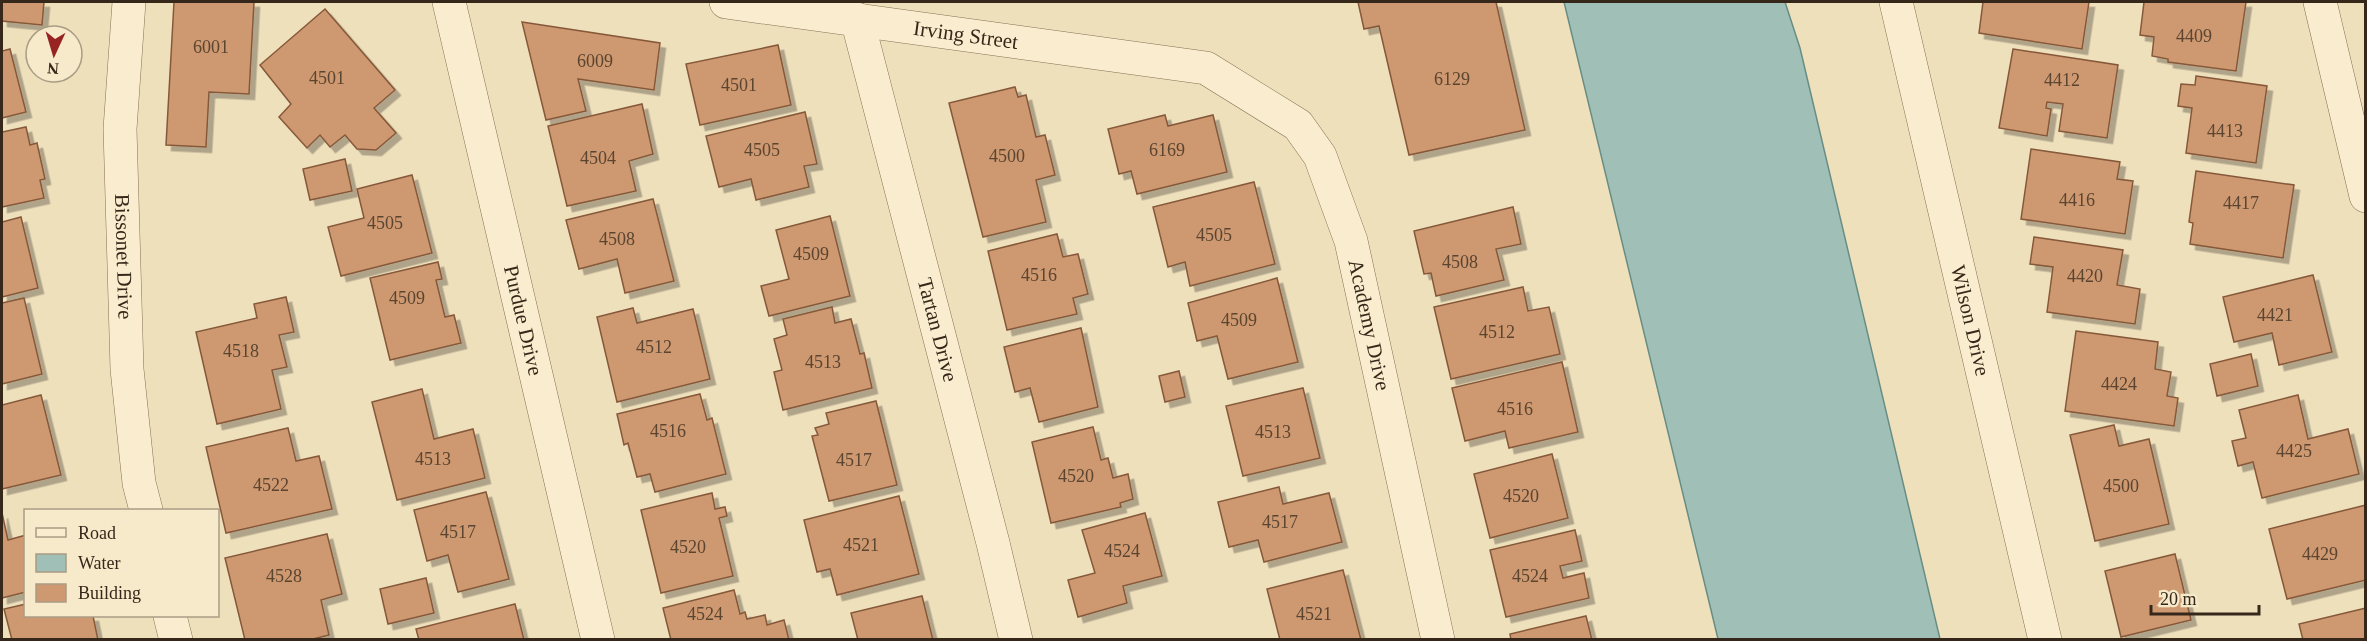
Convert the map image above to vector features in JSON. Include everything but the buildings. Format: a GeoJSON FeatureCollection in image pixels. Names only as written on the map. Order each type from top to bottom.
{"type":"FeatureCollection","features":[{"type":"Feature","properties":{"kind":"street","name":"Bissonet Drive"},"geometry":{"type":"LineString","coordinates":[[129,2],[120,129],[127,358],[139,483],[146,509]]}},
{"type":"Feature","properties":{"kind":"street","name":"Purdue Drive"},"geometry":{"type":"LineString","coordinates":[[449,2],[598,639]]}},
{"type":"Feature","properties":{"kind":"street","name":"Irving Street"},"geometry":{"type":"LineString","coordinates":[[726,2],[1206,68]]}},
{"type":"Feature","properties":{"kind":"street","name":"Wilson Drive"},"geometry":{"type":"LineString","coordinates":[[1896,2],[2045,639]]}},
{"type":"Feature","properties":{"kind":"street"},"geometry":{"type":"LineString","coordinates":[[2320,2],[2366,196]]}},
{"type":"Feature","properties":{"kind":"street","name":"Tartan Drive"},"geometry":{"type":"LineString","coordinates":[[857,19],[1016,639]]}},
{"type":"Feature","properties":{"kind":"street","name":"Academy Drive"},"geometry":{"type":"LineString","coordinates":[[1206,68],[1298,125],[1320,156],[1351,241],[1438,639]]}},
{"type":"Feature","properties":{"kind":"street"},"geometry":{"type":"LineString","coordinates":[[170,617],[176,639]]}},
{"type":"Feature","properties":{"kind":"water"},"geometry":{"type":"Polygon","coordinates":[[[1564,2],[1785,2],[1800,48],[1940,639],[1718,639],[1564,2]]]}}]}
